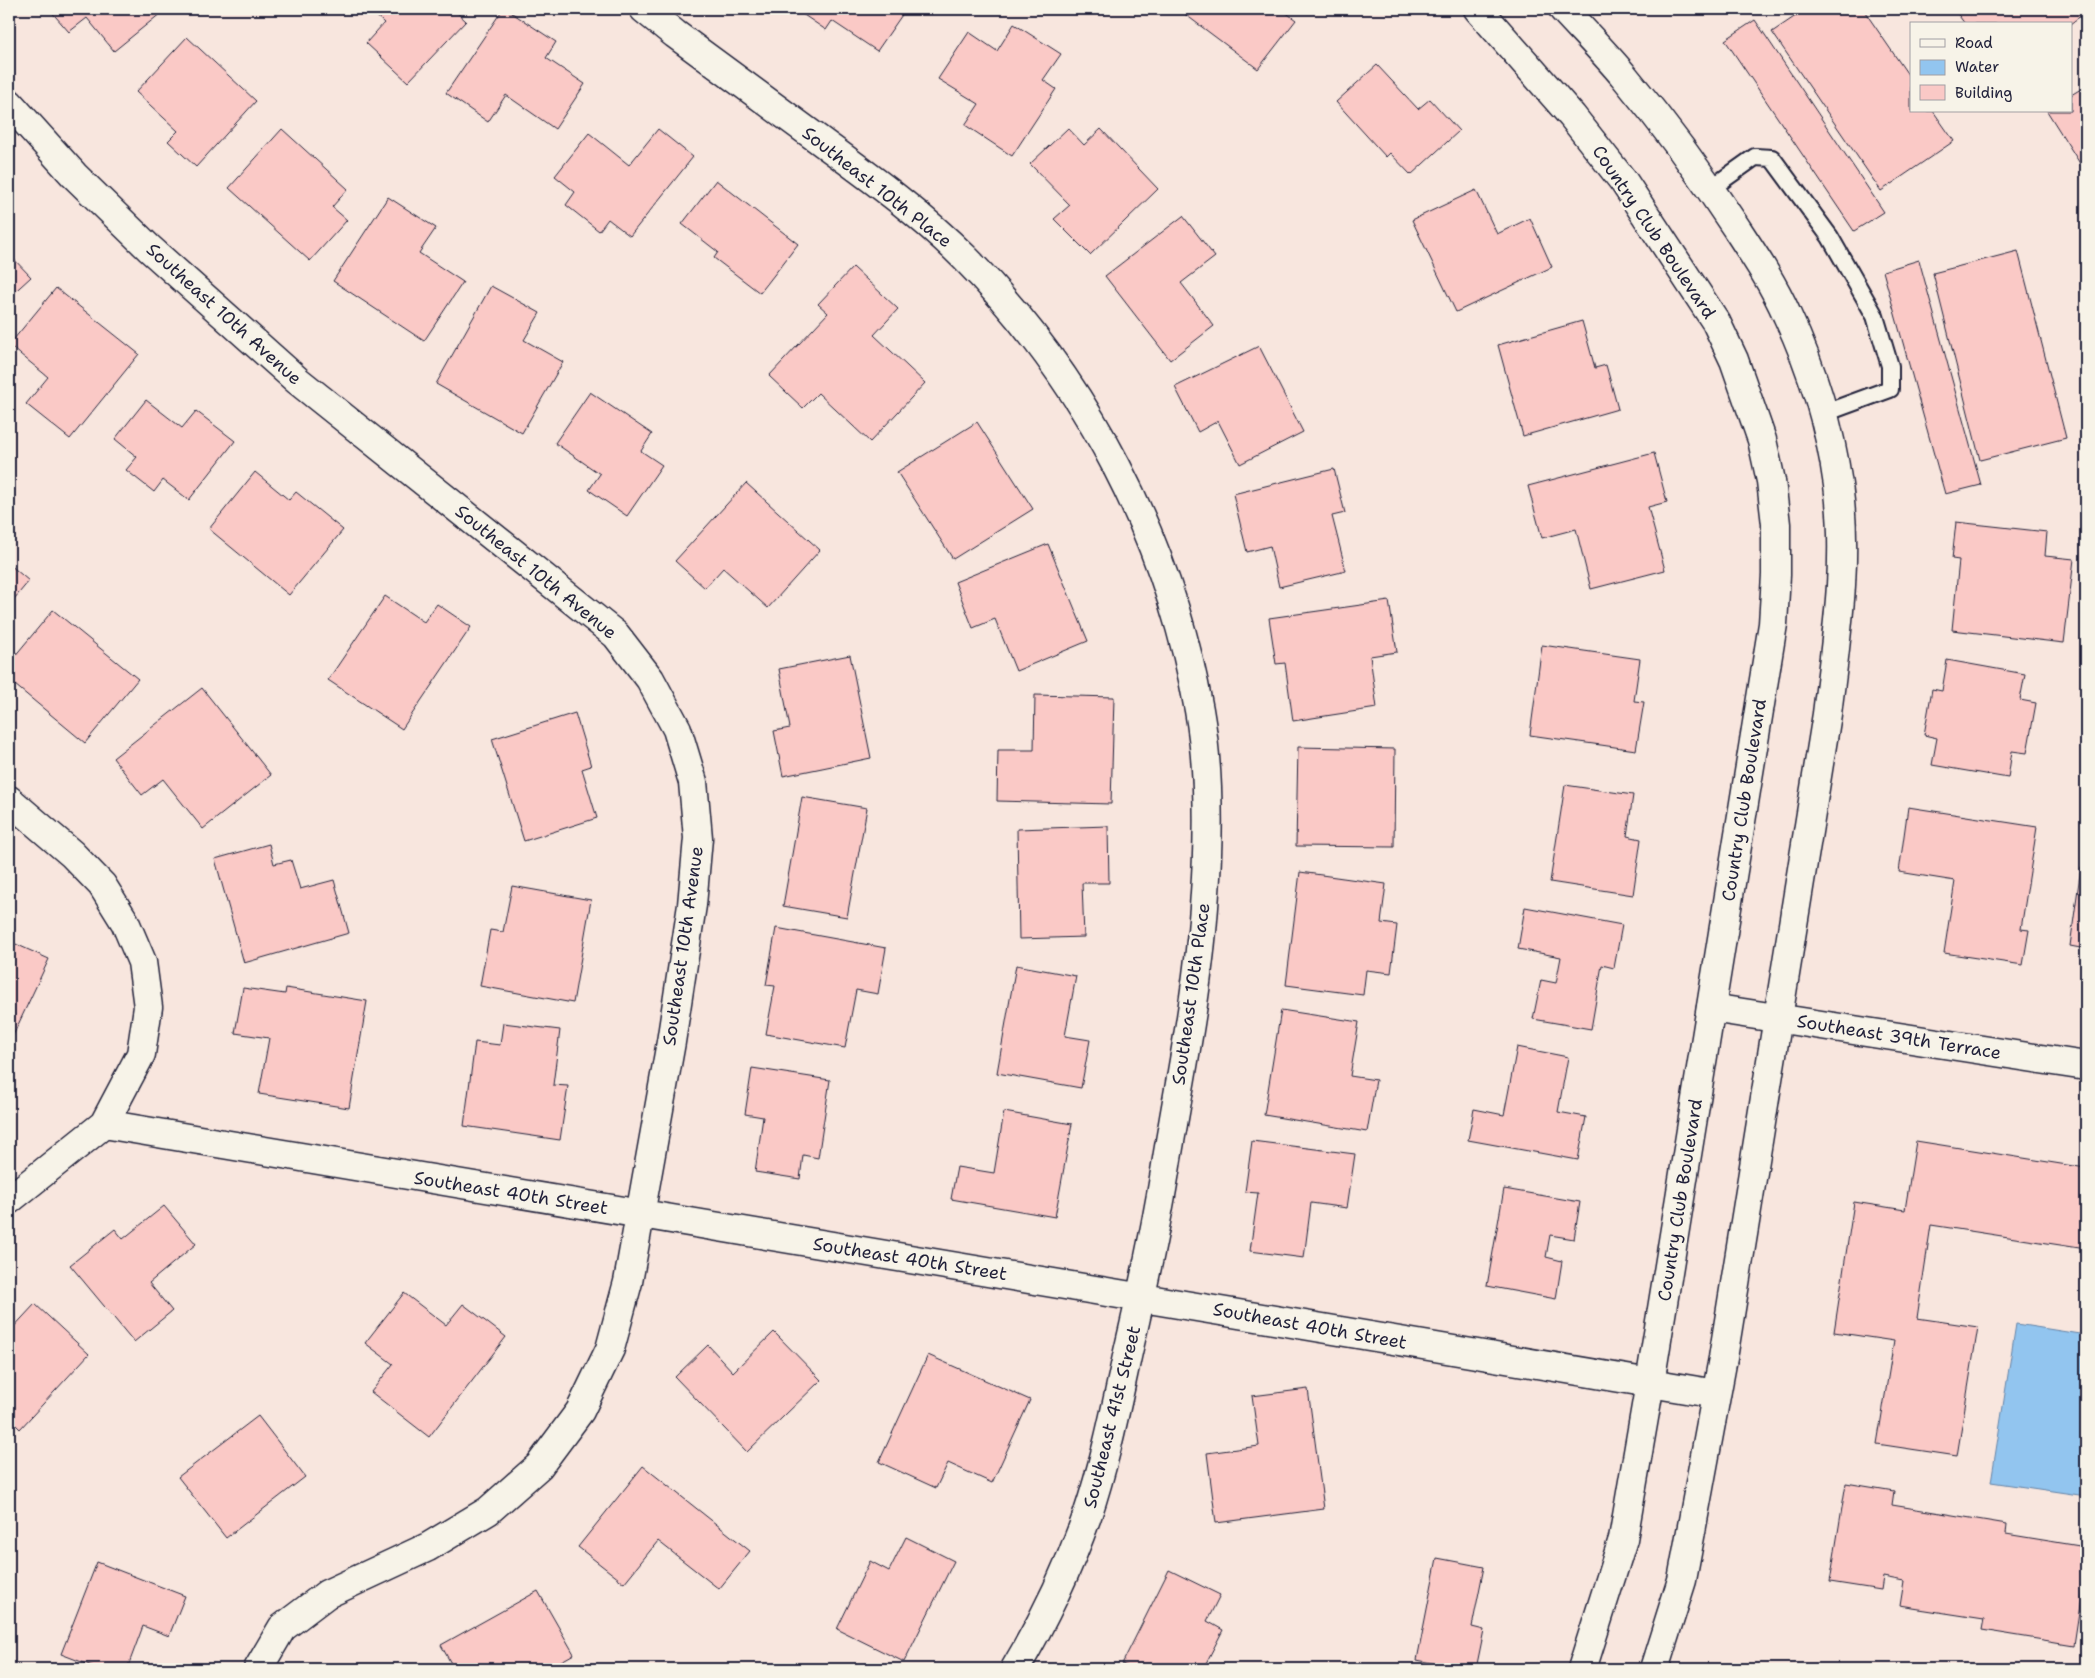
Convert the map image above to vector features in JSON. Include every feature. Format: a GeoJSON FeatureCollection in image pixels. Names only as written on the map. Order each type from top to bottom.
{"type":"FeatureCollection","features":[{"type":"Feature","properties":{"kind":"street","name":"Southeast 10th Place"},"geometry":{"type":"LineString","coordinates":[[644,9],[675,34],[875,181],[920,217],[995,290],[1062,375],[1106,444],[1125,480],[1158,556],[1183,634],[1200,714],[1206,778],[1207,842],[1198,970],[1163,1186],[1140,1298]]}},
{"type":"Feature","properties":{"kind":"street","name":"Country Club Boulevard"},"geometry":{"type":"LineString","coordinates":[[1478,9],[1572,116],[1624,182],[1716,322],[1734,360],[1762,440],[1771,481],[1776,524],[1776,575],[1773,624],[1650,1383],[1623,1539],[1582,1669]]}},
{"type":"Feature","properties":{"kind":"street"},"geometry":{"type":"LineString","coordinates":[[1563,9],[1624,76],[1710,189],[1763,268],[1787,313],[1808,365],[1831,447],[1838,486],[1842,535],[1838,625],[1827,714],[1716,1394],[1682,1580],[1654,1669]]}},
{"type":"Feature","properties":{"kind":"street","name":"Southeast 10th Avenue"},"geometry":{"type":"LineString","coordinates":[[9,103],[74,175],[149,248],[298,381],[616,634],[650,679],[676,729],[693,782],[698,838],[692,905],[671,1042],[628,1282],[610,1349],[580,1411],[538,1466],[488,1511],[428,1547],[327,1594],[282,1628],[258,1669]]}},
{"type":"Feature","properties":{"kind":"street"},"geometry":{"type":"LineString","coordinates":[[9,800],[72,854],[102,885],[125,922],[142,962],[148,1007],[141,1054],[104,1124],[9,1200]]}},
{"type":"Feature","properties":{"kind":"street","name":"Southeast 39th Terrace"},"geometry":{"type":"LineString","coordinates":[[1711,1008],[2086,1066]]}},
{"type":"Feature","properties":{"kind":"street","name":"Southeast 40th Street"},"geometry":{"type":"LineString","coordinates":[[104,1124],[1716,1394]]}},
{"type":"Feature","properties":{"kind":"street","name":"Southeast 41st Street"},"geometry":{"type":"LineString","coordinates":[[1015,1669],[1041,1624],[1067,1570],[1088,1514],[1105,1457],[1140,1298]]}},
{"type":"Feature","properties":{"kind":"lane"},"geometry":{"type":"LineString","coordinates":[[1710,189],[1755,157],[1772,158],[1830,237],[1875,316],[1890,366],[1890,389],[1822,414]]}},
{"type":"Feature","properties":{"kind":"water"},"geometry":{"type":"Polygon","coordinates":[[[2016,1324],[2086,1335],[2086,1496],[1991,1482],[2016,1324]]]}},
{"type":"Feature","properties":{"kind":"building"},"geometry":{"type":"Polygon","coordinates":[[[49,9],[166,9],[114,51],[87,18],[69,32],[49,9]]]}},
{"type":"Feature","properties":{"kind":"building"},"geometry":{"type":"Polygon","coordinates":[[[369,9],[453,9],[466,21],[408,82],[366,43],[384,23],[369,9]]]}},
{"type":"Feature","properties":{"kind":"building"},"geometry":{"type":"Polygon","coordinates":[[[503,9],[506,9],[556,42],[546,58],[585,84],[555,129],[506,95],[488,122],[446,93],[503,9]]]}},
{"type":"Feature","properties":{"kind":"building"},"geometry":{"type":"Polygon","coordinates":[[[795,9],[906,9],[877,51],[832,21],[826,30],[795,9]]]}},
{"type":"Feature","properties":{"kind":"building"},"geometry":{"type":"Polygon","coordinates":[[[1178,9],[1281,9],[1296,20],[1258,69],[1178,9]]]}},
{"type":"Feature","properties":{"kind":"building"},"geometry":{"type":"Polygon","coordinates":[[[1806,9],[1863,9],[1910,78],[1910,112],[1934,112],[1954,141],[1881,191],[1772,32],[1806,9]]]}},
{"type":"Feature","properties":{"kind":"building"},"geometry":{"type":"Polygon","coordinates":[[[1954,9],[2086,9],[2086,12],[2072,22],[1964,22],[1954,9]]]}},
{"type":"Feature","properties":{"kind":"building"},"geometry":{"type":"Polygon","coordinates":[[[1755,20],[1884,212],[1854,231],[1725,40],[1755,20]]]}},
{"type":"Feature","properties":{"kind":"building"},"geometry":{"type":"Polygon","coordinates":[[[1014,24],[1061,54],[1043,80],[1056,89],[1012,156],[965,125],[979,104],[938,79],[969,32],[997,51],[1014,24]]]}},
{"type":"Feature","properties":{"kind":"building"},"geometry":{"type":"Polygon","coordinates":[[[187,37],[256,101],[196,167],[168,141],[178,131],[136,92],[187,37]]]}},
{"type":"Feature","properties":{"kind":"building"},"geometry":{"type":"Polygon","coordinates":[[[1377,65],[1418,109],[1430,99],[1459,131],[1411,175],[1390,153],[1386,157],[1336,102],[1377,65]]]}},
{"type":"Feature","properties":{"kind":"building"},"geometry":{"type":"Polygon","coordinates":[[[2086,86],[2086,173],[2048,112],[2072,112],[2072,94],[2086,86]]]}},
{"type":"Feature","properties":{"kind":"building"},"geometry":{"type":"Polygon","coordinates":[[[1068,128],[1084,145],[1101,129],[1158,189],[1090,255],[1054,219],[1070,205],[1030,164],[1068,128]]]}},
{"type":"Feature","properties":{"kind":"building"},"geometry":{"type":"Polygon","coordinates":[[[282,129],[348,189],[332,207],[347,220],[310,261],[229,188],[282,129]]]}},
{"type":"Feature","properties":{"kind":"building"},"geometry":{"type":"Polygon","coordinates":[[[658,129],[693,157],[630,236],[608,219],[599,231],[566,205],[575,192],[555,176],[589,133],[629,165],[658,129]]]}},
{"type":"Feature","properties":{"kind":"building"},"geometry":{"type":"Polygon","coordinates":[[[716,180],[798,244],[760,293],[714,258],[718,252],[682,224],[716,180]]]}},
{"type":"Feature","properties":{"kind":"building"},"geometry":{"type":"Polygon","coordinates":[[[1476,190],[1497,234],[1530,218],[1552,267],[1456,312],[1412,220],[1476,190]]]}},
{"type":"Feature","properties":{"kind":"building"},"geometry":{"type":"Polygon","coordinates":[[[388,197],[436,228],[419,253],[463,282],[424,341],[333,281],[388,197]]]}},
{"type":"Feature","properties":{"kind":"building"},"geometry":{"type":"Polygon","coordinates":[[[1183,216],[1215,257],[1181,283],[1214,326],[1170,360],[1105,276],[1183,216]]]}},
{"type":"Feature","properties":{"kind":"building"},"geometry":{"type":"Polygon","coordinates":[[[2018,251],[2066,438],[1980,460],[1933,273],[2018,251]]]}},
{"type":"Feature","properties":{"kind":"building"},"geometry":{"type":"Polygon","coordinates":[[[9,254],[31,277],[9,297],[9,254]]]}},
{"type":"Feature","properties":{"kind":"building"},"geometry":{"type":"Polygon","coordinates":[[[1919,260],[1981,485],[1945,494],[1883,271],[1919,260]]]}},
{"type":"Feature","properties":{"kind":"building"},"geometry":{"type":"Polygon","coordinates":[[[853,267],[898,309],[874,335],[925,383],[870,442],[818,393],[803,408],[769,376],[828,313],[818,304],[853,267]]]}},
{"type":"Feature","properties":{"kind":"building"},"geometry":{"type":"Polygon","coordinates":[[[491,286],[540,313],[524,340],[563,362],[522,433],[436,384],[491,286]]]}},
{"type":"Feature","properties":{"kind":"building"},"geometry":{"type":"Polygon","coordinates":[[[56,288],[139,354],[70,439],[26,404],[48,377],[9,345],[56,288]]]}},
{"type":"Feature","properties":{"kind":"building"},"geometry":{"type":"Polygon","coordinates":[[[1582,321],[1595,368],[1606,365],[1618,409],[1523,436],[1498,345],[1582,321]]]}},
{"type":"Feature","properties":{"kind":"building"},"geometry":{"type":"Polygon","coordinates":[[[1259,346],[1303,432],[1240,464],[1218,421],[1198,432],[1175,387],[1259,346]]]}},
{"type":"Feature","properties":{"kind":"building"},"geometry":{"type":"Polygon","coordinates":[[[590,392],[652,434],[641,451],[662,465],[627,516],[589,490],[600,474],[555,443],[590,392]]]}},
{"type":"Feature","properties":{"kind":"building"},"geometry":{"type":"Polygon","coordinates":[[[146,400],[182,428],[196,411],[235,441],[189,500],[163,480],[154,492],[126,470],[137,457],[115,439],[146,400]]]}},
{"type":"Feature","properties":{"kind":"building"},"geometry":{"type":"Polygon","coordinates":[[[977,422],[1033,509],[953,559],[897,472],[977,422]]]}},
{"type":"Feature","properties":{"kind":"building"},"geometry":{"type":"Polygon","coordinates":[[[1654,453],[1667,502],[1648,507],[1665,570],[1591,589],[1576,529],[1542,538],[1528,486],[1654,453]]]}},
{"type":"Feature","properties":{"kind":"building"},"geometry":{"type":"Polygon","coordinates":[[[1334,469],[1345,513],[1332,516],[1346,571],[1279,587],[1270,546],[1247,552],[1233,494],[1334,469]]]}},
{"type":"Feature","properties":{"kind":"building"},"geometry":{"type":"Polygon","coordinates":[[[255,472],[289,500],[296,492],[343,530],[289,595],[209,529],[255,472]]]}},
{"type":"Feature","properties":{"kind":"building"},"geometry":{"type":"Polygon","coordinates":[[[746,483],[820,550],[768,608],[723,568],[705,588],[675,561],[746,483]]]}},
{"type":"Feature","properties":{"kind":"building"},"geometry":{"type":"Polygon","coordinates":[[[1956,522],[2047,532],[2045,556],[2074,559],[2064,643],[1952,630],[1959,560],[1952,559],[1956,522]]]}},
{"type":"Feature","properties":{"kind":"building"},"geometry":{"type":"Polygon","coordinates":[[[1048,544],[1088,641],[1016,671],[995,619],[973,628],[955,582],[1048,544]]]}},
{"type":"Feature","properties":{"kind":"building"},"geometry":{"type":"Polygon","coordinates":[[[9,564],[29,581],[9,605],[9,564]]]}},
{"type":"Feature","properties":{"kind":"building"},"geometry":{"type":"Polygon","coordinates":[[[385,596],[424,622],[437,604],[471,627],[402,729],[328,680],[385,596]]]}},
{"type":"Feature","properties":{"kind":"building"},"geometry":{"type":"Polygon","coordinates":[[[1389,601],[1397,652],[1370,656],[1377,708],[1293,721],[1285,663],[1276,664],[1269,618],[1389,601]]]}},
{"type":"Feature","properties":{"kind":"building"},"geometry":{"type":"Polygon","coordinates":[[[53,610],[138,679],[85,743],[9,680],[9,663],[53,610]]]}},
{"type":"Feature","properties":{"kind":"building"},"geometry":{"type":"Polygon","coordinates":[[[1542,645],[1640,659],[1634,701],[1644,702],[1636,750],[1530,735],[1542,645]]]}},
{"type":"Feature","properties":{"kind":"building"},"geometry":{"type":"Polygon","coordinates":[[[850,655],[871,758],[783,776],[774,731],[790,728],[779,669],[850,655]]]}},
{"type":"Feature","properties":{"kind":"building"},"geometry":{"type":"Polygon","coordinates":[[[1947,660],[2025,674],[2020,700],[2036,703],[2027,753],[2012,751],[2008,778],[1932,765],[1937,738],[1924,735],[1932,689],[1942,691],[1947,660]]]}},
{"type":"Feature","properties":{"kind":"building"},"geometry":{"type":"Polygon","coordinates":[[[202,688],[271,775],[203,829],[163,779],[142,795],[113,758],[202,688]]]}},
{"type":"Feature","properties":{"kind":"building"},"geometry":{"type":"Polygon","coordinates":[[[1035,695],[1114,697],[1111,804],[997,801],[998,750],[1034,750],[1035,695]]]}},
{"type":"Feature","properties":{"kind":"building"},"geometry":{"type":"Polygon","coordinates":[[[575,713],[591,766],[582,769],[597,818],[524,841],[492,739],[575,713]]]}},
{"type":"Feature","properties":{"kind":"building"},"geometry":{"type":"Polygon","coordinates":[[[1298,747],[1395,749],[1394,847],[1296,846],[1298,747]]]}},
{"type":"Feature","properties":{"kind":"building"},"geometry":{"type":"Polygon","coordinates":[[[1565,785],[1633,795],[1627,836],[1641,839],[1633,895],[1550,882],[1565,785]]]}},
{"type":"Feature","properties":{"kind":"building"},"geometry":{"type":"Polygon","coordinates":[[[802,797],[867,808],[847,917],[783,906],[802,797]]]}},
{"type":"Feature","properties":{"kind":"building"},"geometry":{"type":"Polygon","coordinates":[[[1908,807],[2037,827],[2021,929],[2029,930],[2023,965],[1944,953],[1955,881],[1899,872],[1908,807]]]}},
{"type":"Feature","properties":{"kind":"building"},"geometry":{"type":"Polygon","coordinates":[[[1108,826],[1109,883],[1082,883],[1084,937],[1019,939],[1017,829],[1108,826]]]}},
{"type":"Feature","properties":{"kind":"building"},"geometry":{"type":"Polygon","coordinates":[[[269,844],[274,864],[291,860],[300,889],[334,880],[349,933],[244,963],[215,859],[269,844]]]}},
{"type":"Feature","properties":{"kind":"building"},"geometry":{"type":"Polygon","coordinates":[[[2081,867],[2086,867],[2086,949],[2070,946],[2081,867]]]}},
{"type":"Feature","properties":{"kind":"building"},"geometry":{"type":"Polygon","coordinates":[[[1300,872],[1386,884],[1381,923],[1397,925],[1391,973],[1366,970],[1363,995],[1286,985],[1300,872]]]}},
{"type":"Feature","properties":{"kind":"building"},"geometry":{"type":"Polygon","coordinates":[[[512,886],[591,900],[573,1003],[480,986],[490,930],[503,932],[512,886]]]}},
{"type":"Feature","properties":{"kind":"building"},"geometry":{"type":"Polygon","coordinates":[[[1525,907],[1622,925],[1614,968],[1602,965],[1591,1029],[1533,1019],[1541,980],[1556,983],[1561,957],[1518,949],[1525,907]]]}},
{"type":"Feature","properties":{"kind":"building"},"geometry":{"type":"Polygon","coordinates":[[[776,928],[886,948],[878,994],[856,990],[845,1048],[766,1034],[775,986],[766,985],[776,928]]]}},
{"type":"Feature","properties":{"kind":"building"},"geometry":{"type":"Polygon","coordinates":[[[9,941],[49,959],[9,1044],[9,941]]]}},
{"type":"Feature","properties":{"kind":"building"},"geometry":{"type":"Polygon","coordinates":[[[1016,965],[1076,976],[1065,1036],[1090,1040],[1081,1088],[997,1073],[1016,965]]]}},
{"type":"Feature","properties":{"kind":"building"},"geometry":{"type":"Polygon","coordinates":[[[243,988],[285,994],[286,988],[367,1001],[349,1108],[259,1094],[269,1038],[235,1033],[243,988]]]}},
{"type":"Feature","properties":{"kind":"building"},"geometry":{"type":"Polygon","coordinates":[[[1281,1010],[1359,1022],[1350,1076],[1376,1080],[1367,1132],[1264,1115],[1281,1010]]]}},
{"type":"Feature","properties":{"kind":"building"},"geometry":{"type":"Polygon","coordinates":[[[503,1023],[560,1030],[553,1085],[568,1086],[560,1140],[464,1126],[475,1042],[500,1045],[503,1023]]]}},
{"type":"Feature","properties":{"kind":"building"},"geometry":{"type":"Polygon","coordinates":[[[1517,1047],[1568,1057],[1558,1112],[1586,1117],[1578,1160],[1468,1140],[1474,1109],[1504,1115],[1517,1047]]]}},
{"type":"Feature","properties":{"kind":"building"},"geometry":{"type":"Polygon","coordinates":[[[752,1068],[830,1080],[818,1158],[803,1155],[800,1179],[755,1172],[763,1117],[745,1114],[752,1068]]]}},
{"type":"Feature","properties":{"kind":"building"},"geometry":{"type":"Polygon","coordinates":[[[1004,1112],[1072,1124],[1055,1217],[951,1199],[957,1167],[994,1173],[1004,1112]]]}},
{"type":"Feature","properties":{"kind":"building"},"geometry":{"type":"Polygon","coordinates":[[[1252,1141],[1355,1154],[1347,1208],[1311,1203],[1304,1258],[1250,1251],[1258,1193],[1245,1192],[1252,1141]]]}},
{"type":"Feature","properties":{"kind":"building"},"geometry":{"type":"Polygon","coordinates":[[[1916,1141],[2086,1168],[2086,1249],[1931,1225],[1917,1318],[1978,1327],[1957,1456],[1877,1444],[1894,1341],[1834,1332],[1854,1202],[1905,1210],[1916,1141]]]}},
{"type":"Feature","properties":{"kind":"building"},"geometry":{"type":"Polygon","coordinates":[[[1504,1189],[1580,1202],[1574,1239],[1550,1235],[1546,1257],[1562,1261],[1556,1299],[1487,1286],[1504,1189]]]}},
{"type":"Feature","properties":{"kind":"building"},"geometry":{"type":"Polygon","coordinates":[[[164,1206],[196,1244],[149,1283],[172,1311],[134,1342],[70,1265],[115,1229],[123,1239],[164,1206]]]}},
{"type":"Feature","properties":{"kind":"building"},"geometry":{"type":"Polygon","coordinates":[[[404,1293],[446,1325],[463,1304],[506,1337],[429,1437],[371,1392],[393,1364],[365,1343],[404,1293]]]}},
{"type":"Feature","properties":{"kind":"building"},"geometry":{"type":"Polygon","coordinates":[[[35,1304],[89,1354],[20,1429],[9,1418],[9,1332],[35,1304]]]}},
{"type":"Feature","properties":{"kind":"building"},"geometry":{"type":"Polygon","coordinates":[[[774,1332],[821,1380],[747,1452],[675,1377],[708,1345],[733,1372],[774,1332]]]}},
{"type":"Feature","properties":{"kind":"building"},"geometry":{"type":"Polygon","coordinates":[[[928,1355],[1030,1400],[992,1483],[948,1463],[936,1488],[879,1462],[928,1355]]]}},
{"type":"Feature","properties":{"kind":"building"},"geometry":{"type":"Polygon","coordinates":[[[1308,1389],[1324,1509],[1216,1523],[1207,1453],[1259,1446],[1252,1396],[1308,1389]]]}},
{"type":"Feature","properties":{"kind":"building"},"geometry":{"type":"Polygon","coordinates":[[[258,1416],[305,1477],[226,1538],[178,1477],[258,1416]]]}},
{"type":"Feature","properties":{"kind":"building"},"geometry":{"type":"Polygon","coordinates":[[[643,1466],[750,1551],[719,1589],[658,1541],[624,1583],[578,1547],[643,1466]]]}},
{"type":"Feature","properties":{"kind":"building"},"geometry":{"type":"Polygon","coordinates":[[[1846,1483],[1894,1491],[1892,1505],[2007,1524],[2006,1534],[2086,1547],[2086,1565],[2074,1645],[1982,1630],[1984,1619],[1900,1606],[1904,1581],[1883,1577],[1881,1590],[1830,1582],[1846,1483]]]}},
{"type":"Feature","properties":{"kind":"building"},"geometry":{"type":"Polygon","coordinates":[[[906,1537],[954,1561],[904,1662],[837,1629],[870,1561],[889,1571],[906,1537]]]}},
{"type":"Feature","properties":{"kind":"building"},"geometry":{"type":"Polygon","coordinates":[[[1437,1558],[1484,1567],[1472,1627],[1484,1630],[1476,1669],[1461,1669],[1417,1660],[1437,1558]]]}},
{"type":"Feature","properties":{"kind":"building"},"geometry":{"type":"Polygon","coordinates":[[[97,1562],[185,1596],[169,1636],[143,1626],[127,1669],[100,1669],[61,1654],[97,1562]]]}},
{"type":"Feature","properties":{"kind":"building"},"geometry":{"type":"Polygon","coordinates":[[[1169,1570],[1220,1595],[1207,1621],[1223,1630],[1203,1669],[1134,1669],[1122,1664],[1169,1570]]]}},
{"type":"Feature","properties":{"kind":"building"},"geometry":{"type":"Polygon","coordinates":[[[538,1591],[574,1654],[547,1669],[454,1669],[441,1645],[538,1591]]]}}]}
